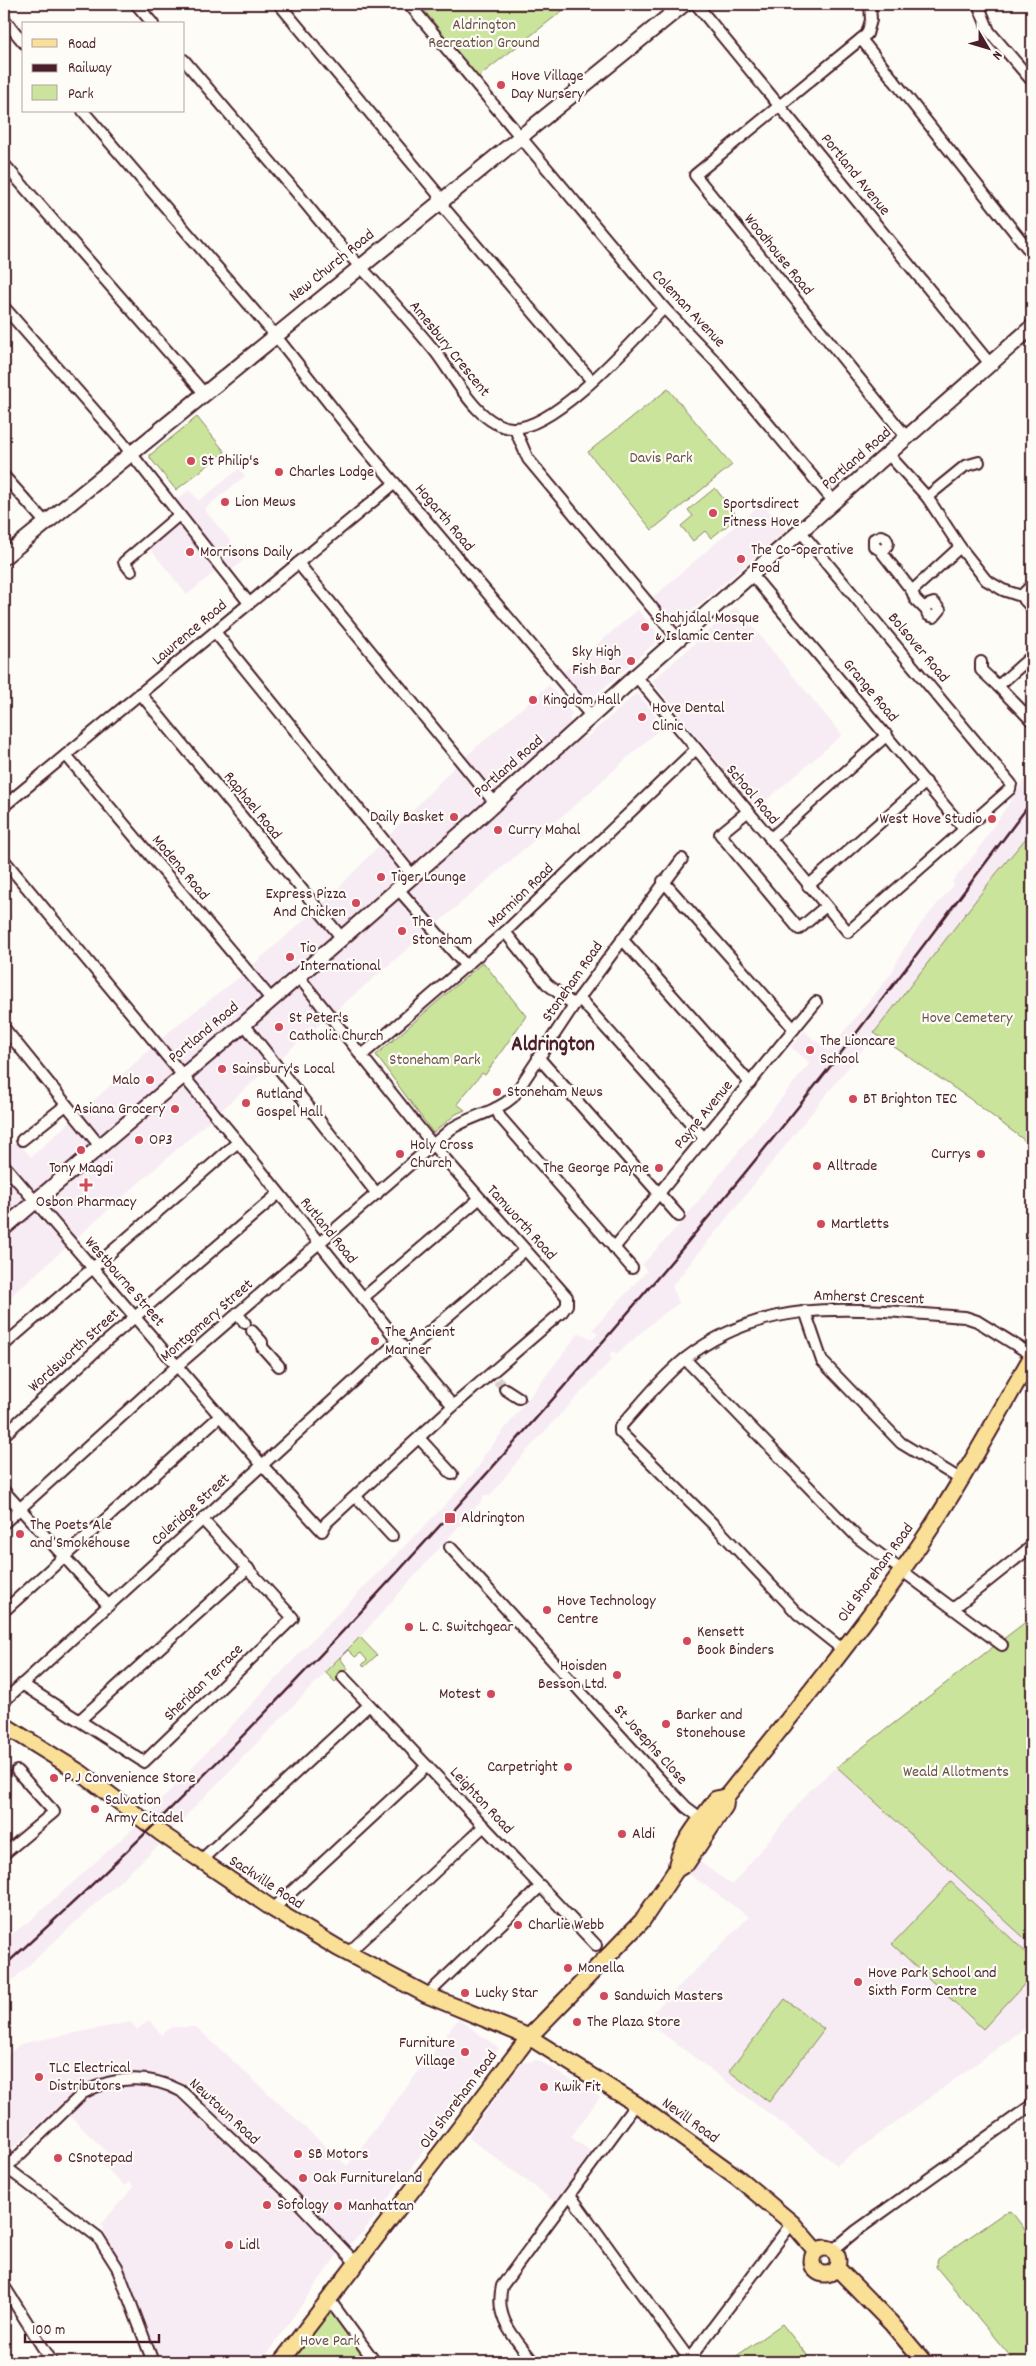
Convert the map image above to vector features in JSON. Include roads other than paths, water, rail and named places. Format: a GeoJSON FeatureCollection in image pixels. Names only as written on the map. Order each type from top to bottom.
{"type":"FeatureCollection","features":[{"type":"Feature","properties":{"kind":"main road","name":"Old Shoreham Road"},"geometry":{"type":"LineString","coordinates":[[280,2362],[529,2037],[642,1921],[676,1870],[677,1858],[706,1823],[716,1799],[726,1796],[902,1570],[960,1479],[1032,1355]]}},
{"type":"Feature","properties":{"kind":"main road","name":"Sackville Road"},"geometry":{"type":"LineString","coordinates":[[4,1725],[81,1773],[200,1861],[273,1909],[348,1954],[427,1995],[529,2037]]}},
{"type":"Feature","properties":{"kind":"main road","name":"Nevill Road"},"geometry":{"type":"LineString","coordinates":[[529,2037],[636,2104],[737,2176],[792,2223],[816,2251]]}},
{"type":"Feature","properties":{"kind":"main road"},"geometry":{"type":"LineString","coordinates":[[824,2247],[834,2250],[838,2256],[837,2268],[829,2274],[818,2272],[812,2264],[816,2251],[824,2247]]}},
{"type":"Feature","properties":{"kind":"main road"},"geometry":{"type":"LineString","coordinates":[[837,2268],[892,2323],[924,2362]]}},
{"type":"Feature","properties":{"kind":"street"},"geometry":{"type":"LineString","coordinates":[[136,4],[151,22]]}},
{"type":"Feature","properties":{"kind":"street"},"geometry":{"type":"LineString","coordinates":[[279,4],[437,193],[445,209],[592,381]]}},
{"type":"Feature","properties":{"kind":"street","name":"Coleman Avenue"},"geometry":{"type":"LineString","coordinates":[[409,4],[664,308],[716,362],[834,502]]}},
{"type":"Feature","properties":{"kind":"street","name":"New Church Road"},"geometry":{"type":"LineString","coordinates":[[4,557],[130,452],[684,4]]}},
{"type":"Feature","properties":{"kind":"street","name":"Portland Avenue"},"geometry":{"type":"LineString","coordinates":[[696,4],[991,365]]}},
{"type":"Feature","properties":{"kind":"street"},"geometry":{"type":"LineString","coordinates":[[778,105],[867,34],[871,20],[870,4]]}},
{"type":"Feature","properties":{"kind":"street"},"geometry":{"type":"LineString","coordinates":[[978,4],[990,31],[1032,81]]}},
{"type":"Feature","properties":{"kind":"street"},"geometry":{"type":"LineString","coordinates":[[4,19],[22,41]]}},
{"type":"Feature","properties":{"kind":"street"},"geometry":{"type":"LineString","coordinates":[[861,39],[1032,254]]}},
{"type":"Feature","properties":{"kind":"street","name":"Amesbury Crescent"},"geometry":{"type":"LineString","coordinates":[[185,61],[436,352],[469,400],[498,423],[511,428],[517,428]]}},
{"type":"Feature","properties":{"kind":"street","name":"Woodhouse Road"},"geometry":{"type":"LineString","coordinates":[[778,105],[695,175],[907,438]]}},
{"type":"Feature","properties":{"kind":"street","name":"Hogarth Road"},"geometry":{"type":"LineString","coordinates":[[83,112],[275,335],[394,483],[592,718]]}},
{"type":"Feature","properties":{"kind":"street"},"geometry":{"type":"LineString","coordinates":[[4,164],[204,393]]}},
{"type":"Feature","properties":{"kind":"street"},"geometry":{"type":"LineString","coordinates":[[4,307],[130,452],[249,603]]}},
{"type":"Feature","properties":{"kind":"street"},"geometry":{"type":"LineString","coordinates":[[664,308],[592,381],[553,413],[517,428],[517,434],[528,459],[679,640]]}},
{"type":"Feature","properties":{"kind":"street","name":"Portland Road"},"geometry":{"type":"LineString","coordinates":[[4,1228],[181,1075],[244,1024],[1032,327]]}},
{"type":"Feature","properties":{"kind":"street"},"geometry":{"type":"LineString","coordinates":[[888,454],[927,497],[960,547],[994,586],[1021,596],[1032,608]]}},
{"type":"Feature","properties":{"kind":"street"},"geometry":{"type":"LineString","coordinates":[[927,497],[965,466],[979,462]]}},
{"type":"Feature","properties":{"kind":"street"},"geometry":{"type":"LineString","coordinates":[[4,476],[45,522]]}},
{"type":"Feature","properties":{"kind":"street","name":"Lawrence Road"},"geometry":{"type":"LineString","coordinates":[[4,806],[394,483]]}},
{"type":"Feature","properties":{"kind":"street"},"geometry":{"type":"LineString","coordinates":[[131,570],[124,562],[179,515]]}},
{"type":"Feature","properties":{"kind":"street","name":"Bolsover Road"},"geometry":{"type":"LineString","coordinates":[[801,532],[1011,784],[1010,789],[964,829]]}},
{"type":"Feature","properties":{"kind":"street"},"geometry":{"type":"LineString","coordinates":[[912,590],[960,547]]}},
{"type":"Feature","properties":{"kind":"street"},"geometry":{"type":"LineString","coordinates":[[880,550],[912,590],[915,599],[926,610]]}},
{"type":"Feature","properties":{"kind":"street"},"geometry":{"type":"LineString","coordinates":[[298,563],[495,803]]}},
{"type":"Feature","properties":{"kind":"street","name":"Grange Road"},"geometry":{"type":"LineString","coordinates":[[752,574],[964,829]]}},
{"type":"Feature","properties":{"kind":"street"},"geometry":{"type":"LineString","coordinates":[[1021,596],[1032,585]]}},
{"type":"Feature","properties":{"kind":"street"},"geometry":{"type":"LineString","coordinates":[[215,632],[412,876]]}},
{"type":"Feature","properties":{"kind":"street"},"geometry":{"type":"LineString","coordinates":[[998,686],[1032,656]]}},
{"type":"Feature","properties":{"kind":"street"},"geometry":{"type":"LineString","coordinates":[[981,662],[981,670],[1032,721]]}},
{"type":"Feature","properties":{"kind":"street","name":"School Road"},"geometry":{"type":"LineString","coordinates":[[636,676],[746,812],[848,932],[964,829]]}},
{"type":"Feature","properties":{"kind":"street","name":"Raphael Road"},"geometry":{"type":"LineString","coordinates":[[140,693],[341,937]]}},
{"type":"Feature","properties":{"kind":"street"},"geometry":{"type":"LineString","coordinates":[[770,839],[887,735]]}},
{"type":"Feature","properties":{"kind":"street","name":"Marmion Road"},"geometry":{"type":"LineString","coordinates":[[361,1056],[505,932],[695,750]]}},
{"type":"Feature","properties":{"kind":"street","name":"Modena Road"},"geometry":{"type":"LineString","coordinates":[[66,755],[271,999]]}},
{"type":"Feature","properties":{"kind":"street"},"geometry":{"type":"LineString","coordinates":[[808,886],[926,782]]}},
{"type":"Feature","properties":{"kind":"street"},"geometry":{"type":"LineString","coordinates":[[746,812],[720,834],[800,929],[826,906]]}},
{"type":"Feature","properties":{"kind":"street","name":"Stoneham Road"},"geometry":{"type":"LineString","coordinates":[[433,1145],[464,1120],[496,1108],[513,1097],[538,1057],[577,1002],[663,881],[682,859]]}},
{"type":"Feature","properties":{"kind":"street","name":"Rutland Road"},"geometry":{"type":"LineString","coordinates":[[4,860],[238,1142],[398,1342],[453,1406]]}},
{"type":"Feature","properties":{"kind":"street"},"geometry":{"type":"LineString","coordinates":[[663,881],[794,1029]]}},
{"type":"Feature","properties":{"kind":"street"},"geometry":{"type":"LineString","coordinates":[[398,889],[466,966]]}},
{"type":"Feature","properties":{"kind":"street"},"geometry":{"type":"LineString","coordinates":[[505,932],[547,984],[577,1002],[704,1138]]}},
{"type":"Feature","properties":{"kind":"street"},"geometry":{"type":"LineString","coordinates":[[622,939],[750,1083]]}},
{"type":"Feature","properties":{"kind":"street","name":"Tamworth Road"},"geometry":{"type":"LineString","coordinates":[[298,976],[478,1199],[567,1297],[566,1305],[562,1312],[494,1376],[453,1406]]}},
{"type":"Feature","properties":{"kind":"street","name":"Payne Avenue"},"geometry":{"type":"LineString","coordinates":[[614,1248],[816,1002]]}},
{"type":"Feature","properties":{"kind":"street"},"geometry":{"type":"LineString","coordinates":[[244,1024],[377,1194]]}},
{"type":"Feature","properties":{"kind":"street"},"geometry":{"type":"LineString","coordinates":[[4,1028],[99,1145]]}},
{"type":"Feature","properties":{"kind":"street"},"geometry":{"type":"LineString","coordinates":[[538,1057],[679,1216]]}},
{"type":"Feature","properties":{"kind":"street"},"geometry":{"type":"LineString","coordinates":[[22,1140],[66,1104]]}},
{"type":"Feature","properties":{"kind":"street"},"geometry":{"type":"LineString","coordinates":[[496,1108],[500,1117],[632,1268]]}},
{"type":"Feature","properties":{"kind":"street"},"geometry":{"type":"LineString","coordinates":[[4,1345],[238,1142]]}},
{"type":"Feature","properties":{"kind":"street","name":"Montgomery Street"},"geometry":{"type":"LineString","coordinates":[[4,1523],[177,1366],[433,1145]]}},
{"type":"Feature","properties":{"kind":"street","name":"Westbourne Street"},"geometry":{"type":"LineString","coordinates":[[4,1164],[33,1201],[262,1466],[322,1531],[328,1522],[356,1497]]}},
{"type":"Feature","properties":{"kind":"street","name":"Wordsworth Street"},"geometry":{"type":"LineString","coordinates":[[4,1434],[134,1317],[278,1194]]}},
{"type":"Feature","properties":{"kind":"street"},"geometry":{"type":"LineString","coordinates":[[363,1298],[478,1199]]}},
{"type":"Feature","properties":{"kind":"street"},"geometry":{"type":"LineString","coordinates":[[407,1351],[524,1251]]}},
{"type":"Feature","properties":{"kind":"street","name":"Amherst Crescent"},"geometry":{"type":"LineString","coordinates":[[842,1649],[798,1614],[719,1530],[620,1432],[620,1427],[686,1359],[735,1327],[758,1319],[825,1309],[965,1317],[977,1320],[1032,1355]]}},
{"type":"Feature","properties":{"kind":"street"},"geometry":{"type":"LineString","coordinates":[[805,1311],[822,1361],[901,1443],[960,1479]]}},
{"type":"Feature","properties":{"kind":"street"},"geometry":{"type":"LineString","coordinates":[[238,1313],[262,1342],[262,1347],[279,1366]]}},
{"type":"Feature","properties":{"kind":"street","name":"Coleridge Street"},"geometry":{"type":"LineString","coordinates":[[4,1701],[398,1342]]}},
{"type":"Feature","properties":{"kind":"street"},"geometry":{"type":"LineString","coordinates":[[686,1359],[858,1538],[1002,1644]]}},
{"type":"Feature","properties":{"kind":"street"},"geometry":{"type":"LineString","coordinates":[[505,1389],[519,1398]]}},
{"type":"Feature","properties":{"kind":"street"},"geometry":{"type":"LineString","coordinates":[[392,1536],[356,1497],[453,1406]]}},
{"type":"Feature","properties":{"kind":"street"},"geometry":{"type":"LineString","coordinates":[[4,1611],[220,1416]]}},
{"type":"Feature","properties":{"kind":"street"},"geometry":{"type":"LineString","coordinates":[[419,1438],[452,1474]]}},
{"type":"Feature","properties":{"kind":"street"},"geometry":{"type":"LineString","coordinates":[[4,1491],[108,1605]]}},
{"type":"Feature","properties":{"kind":"street","name":"Sheridan Terrace"},"geometry":{"type":"LineString","coordinates":[[22,1684],[144,1762],[293,1618],[203,1520]]}},
{"type":"Feature","properties":{"kind":"street"},"geometry":{"type":"LineString","coordinates":[[954,1608],[1032,1546]]}},
{"type":"Feature","properties":{"kind":"street","name":"St Josephs Close"},"geometry":{"type":"LineString","coordinates":[[450,1547],[656,1776],[686,1807],[706,1823]]}},
{"type":"Feature","properties":{"kind":"street"},"geometry":{"type":"LineString","coordinates":[[81,1720],[248,1568]]}},
{"type":"Feature","properties":{"kind":"street","name":"Leighton Road"},"geometry":{"type":"LineString","coordinates":[[343,1678],[596,1945]]}},
{"type":"Feature","properties":{"kind":"street"},"geometry":{"type":"LineString","coordinates":[[200,1861],[369,1704]]}},
{"type":"Feature","properties":{"kind":"street"},"geometry":{"type":"LineString","coordinates":[[273,1909],[427,1766]]}},
{"type":"Feature","properties":{"kind":"street"},"geometry":{"type":"LineString","coordinates":[[4,1854],[54,1812],[17,1771]]}},
{"type":"Feature","properties":{"kind":"street"},"geometry":{"type":"LineString","coordinates":[[348,1954],[484,1826]]}},
{"type":"Feature","properties":{"kind":"street"},"geometry":{"type":"LineString","coordinates":[[427,1995],[541,1886]]}},
{"type":"Feature","properties":{"kind":"street","name":"Newtown Road"},"geometry":{"type":"LineString","coordinates":[[5,2169],[83,2093],[96,2086],[126,2079],[144,2079],[169,2084],[181,2091],[294,2198],[356,2263]]}},
{"type":"Feature","properties":{"kind":"street"},"geometry":{"type":"LineString","coordinates":[[534,2362],[501,2316],[498,2301],[502,2286],[636,2104]]}},
{"type":"Feature","properties":{"kind":"street"},"geometry":{"type":"LineString","coordinates":[[834,2250],[856,2230],[1032,2105]]}},
{"type":"Feature","properties":{"kind":"street"},"geometry":{"type":"LineString","coordinates":[[5,2169],[98,2237],[117,2267],[154,2362]]}},
{"type":"Feature","properties":{"kind":"street"},"geometry":{"type":"LineString","coordinates":[[570,2195],[688,2361],[792,2223]]}},
{"type":"Feature","properties":{"kind":"street"},"geometry":{"type":"LineString","coordinates":[[6,2293],[52,2362]]}},
{"type":"Feature","properties":{"kind":"street"},"geometry":{"type":"LineString","coordinates":[[328,2298],[375,2362]]}},
{"type":"Feature","properties":{"kind":"tunnel"},"geometry":{"type":"LineString","coordinates":[[497,1380],[505,1389]]}},
{"type":"Feature","properties":{"kind":"railway"},"geometry":{"type":"LineString","coordinates":[[4,1966],[121,1857],[235,1744],[346,1628],[546,1406],[637,1302],[771,1141],[870,1016],[1032,801]]}},
{"type":"Feature","properties":{"kind":"place","name":"Hove Village Day Nursery"},"geometry":{"type":"Point","coordinates":[501,85]}},
{"type":"Feature","properties":{"kind":"place","name":"St Philip's"},"geometry":{"type":"Point","coordinates":[191,461]}},
{"type":"Feature","properties":{"kind":"place","name":"Charles Lodge"},"geometry":{"type":"Point","coordinates":[279,472]}},
{"type":"Feature","properties":{"kind":"place","name":"Lion Mews"},"geometry":{"type":"Point","coordinates":[225,502]}},
{"type":"Feature","properties":{"kind":"place","name":"Sportsdirect Fitness Hove"},"geometry":{"type":"Point","coordinates":[713,513]}},
{"type":"Feature","properties":{"kind":"place","name":"Morrisons Daily"},"geometry":{"type":"Point","coordinates":[190,552]}},
{"type":"Feature","properties":{"kind":"place","name":"The Co-operative Food"},"geometry":{"type":"Point","coordinates":[741,559]}},
{"type":"Feature","properties":{"kind":"place","name":"Shahjalal Mosque & Islamic Center"},"geometry":{"type":"Point","coordinates":[645,627]}},
{"type":"Feature","properties":{"kind":"place","name":"Sky High Fish Bar"},"geometry":{"type":"Point","coordinates":[631,661]}},
{"type":"Feature","properties":{"kind":"place","name":"Kingdom Hall"},"geometry":{"type":"Point","coordinates":[533,700]}},
{"type":"Feature","properties":{"kind":"place","name":"Hove Dental Clinic"},"geometry":{"type":"Point","coordinates":[642,717]}},
{"type":"Feature","properties":{"kind":"place","name":"Daily Basket"},"geometry":{"type":"Point","coordinates":[454,817]}},
{"type":"Feature","properties":{"kind":"place","name":"West Hove Studio"},"geometry":{"type":"Point","coordinates":[992,819]}},
{"type":"Feature","properties":{"kind":"place","name":"Curry Mahal"},"geometry":{"type":"Point","coordinates":[498,830]}},
{"type":"Feature","properties":{"kind":"place","name":"Tiger Lounge"},"geometry":{"type":"Point","coordinates":[381,877]}},
{"type":"Feature","properties":{"kind":"place","name":"Express Pizza And Chicken"},"geometry":{"type":"Point","coordinates":[356,903]}},
{"type":"Feature","properties":{"kind":"place","name":"The Stoneham"},"geometry":{"type":"Point","coordinates":[402,931]}},
{"type":"Feature","properties":{"kind":"place","name":"Tio International"},"geometry":{"type":"Point","coordinates":[290,957]}},
{"type":"Feature","properties":{"kind":"place","name":"St Peter's Catholic Church"},"geometry":{"type":"Point","coordinates":[279,1027]}},
{"type":"Feature","properties":{"kind":"place","name":"The Lioncare School"},"geometry":{"type":"Point","coordinates":[810,1050]}},
{"type":"Feature","properties":{"kind":"place","name":"Sainsbury's Local"},"geometry":{"type":"Point","coordinates":[222,1069]}},
{"type":"Feature","properties":{"kind":"place","name":"Malo"},"geometry":{"type":"Point","coordinates":[150,1080]}},
{"type":"Feature","properties":{"kind":"place","name":"Stoneham News"},"geometry":{"type":"Point","coordinates":[497,1092]}},
{"type":"Feature","properties":{"kind":"place","name":"BT Brighton TEC"},"geometry":{"type":"Point","coordinates":[853,1099]}},
{"type":"Feature","properties":{"kind":"place","name":"Rutland Gospel Hall"},"geometry":{"type":"Point","coordinates":[246,1103]}},
{"type":"Feature","properties":{"kind":"place","name":"Asiana Grocery"},"geometry":{"type":"Point","coordinates":[175,1109]}},
{"type":"Feature","properties":{"kind":"place","name":"OP3"},"geometry":{"type":"Point","coordinates":[139,1140]}},
{"type":"Feature","properties":{"kind":"place","name":"Tony Magdi"},"geometry":{"type":"Point","coordinates":[81,1150]}},
{"type":"Feature","properties":{"kind":"place","name":"Holy Cross Church"},"geometry":{"type":"Point","coordinates":[400,1154]}},
{"type":"Feature","properties":{"kind":"place","name":"Currys"},"geometry":{"type":"Point","coordinates":[981,1154]}},
{"type":"Feature","properties":{"kind":"place","name":"Alltrade"},"geometry":{"type":"Point","coordinates":[817,1166]}},
{"type":"Feature","properties":{"kind":"place","name":"The George Payne"},"geometry":{"type":"Point","coordinates":[659,1168]}},
{"type":"Feature","properties":{"kind":"place","name":"Osbon Pharmacy"},"geometry":{"type":"Point","coordinates":[86,1185]}},
{"type":"Feature","properties":{"kind":"place","name":"Martletts"},"geometry":{"type":"Point","coordinates":[821,1224]}},
{"type":"Feature","properties":{"kind":"place","name":"The Ancient Mariner"},"geometry":{"type":"Point","coordinates":[375,1341]}},
{"type":"Feature","properties":{"kind":"place","name":"Aldrington"},"geometry":{"type":"Point","coordinates":[450,1518]}},
{"type":"Feature","properties":{"kind":"place","name":"The Poets Ale and Smokehouse"},"geometry":{"type":"Point","coordinates":[20,1534]}},
{"type":"Feature","properties":{"kind":"place","name":"Hove Technology Centre"},"geometry":{"type":"Point","coordinates":[547,1610]}},
{"type":"Feature","properties":{"kind":"place","name":"L. C. Switchgear"},"geometry":{"type":"Point","coordinates":[409,1627]}},
{"type":"Feature","properties":{"kind":"place","name":"Kensett Book Binders"},"geometry":{"type":"Point","coordinates":[687,1641]}},
{"type":"Feature","properties":{"kind":"place","name":"Hoisden Besson Ltd."},"geometry":{"type":"Point","coordinates":[617,1675]}},
{"type":"Feature","properties":{"kind":"place","name":"Motest"},"geometry":{"type":"Point","coordinates":[491,1694]}},
{"type":"Feature","properties":{"kind":"place","name":"Barker and Stonehouse"},"geometry":{"type":"Point","coordinates":[666,1724]}},
{"type":"Feature","properties":{"kind":"place","name":"Carpetright"},"geometry":{"type":"Point","coordinates":[568,1767]}},
{"type":"Feature","properties":{"kind":"place","name":"P J Convenience Store"},"geometry":{"type":"Point","coordinates":[54,1778]}},
{"type":"Feature","properties":{"kind":"place","name":"Salvation Army Citadel"},"geometry":{"type":"Point","coordinates":[95,1809]}},
{"type":"Feature","properties":{"kind":"place","name":"Aldi"},"geometry":{"type":"Point","coordinates":[622,1834]}},
{"type":"Feature","properties":{"kind":"place","name":"Charlie Webb"},"geometry":{"type":"Point","coordinates":[518,1925]}},
{"type":"Feature","properties":{"kind":"place","name":"Monella"},"geometry":{"type":"Point","coordinates":[568,1968]}},
{"type":"Feature","properties":{"kind":"place","name":"Hove Park School and Sixth Form Centre"},"geometry":{"type":"Point","coordinates":[858,1982]}},
{"type":"Feature","properties":{"kind":"place","name":"Lucky Star"},"geometry":{"type":"Point","coordinates":[465,1993]}},
{"type":"Feature","properties":{"kind":"place","name":"Sandwich Masters"},"geometry":{"type":"Point","coordinates":[604,1996]}},
{"type":"Feature","properties":{"kind":"place","name":"The Plaza Store"},"geometry":{"type":"Point","coordinates":[577,2022]}},
{"type":"Feature","properties":{"kind":"place","name":"Furniture Village"},"geometry":{"type":"Point","coordinates":[465,2052]}},
{"type":"Feature","properties":{"kind":"place","name":"TLC Electrical Distributors"},"geometry":{"type":"Point","coordinates":[39,2077]}},
{"type":"Feature","properties":{"kind":"place","name":"Kwik Fit"},"geometry":{"type":"Point","coordinates":[544,2087]}},
{"type":"Feature","properties":{"kind":"place","name":"SB Motors"},"geometry":{"type":"Point","coordinates":[298,2154]}},
{"type":"Feature","properties":{"kind":"place","name":"CSnotepad"},"geometry":{"type":"Point","coordinates":[58,2158]}},
{"type":"Feature","properties":{"kind":"place","name":"Oak Furnitureland"},"geometry":{"type":"Point","coordinates":[303,2178]}},
{"type":"Feature","properties":{"kind":"place","name":"Sofology"},"geometry":{"type":"Point","coordinates":[267,2205]}},
{"type":"Feature","properties":{"kind":"place","name":"Manhattan"},"geometry":{"type":"Point","coordinates":[338,2206]}},
{"type":"Feature","properties":{"kind":"place","name":"Lidl"},"geometry":{"type":"Point","coordinates":[229,2245]}},
{"type":"Feature","properties":{"kind":"district","name":"Aldrington"},"geometry":{"type":"Point","coordinates":[553,1046]}},
{"type":"Feature","properties":{"kind":"park label","name":"Aldrington Recreation Ground"},"geometry":{"type":"Point","coordinates":[484,34]}},
{"type":"Feature","properties":{"kind":"park label","name":"Davis Park"},"geometry":{"type":"Point","coordinates":[661,458]}},
{"type":"Feature","properties":{"kind":"park label","name":"Hove Cemetery"},"geometry":{"type":"Point","coordinates":[967,1018]}},
{"type":"Feature","properties":{"kind":"park label","name":"Stoneham Park"},"geometry":{"type":"Point","coordinates":[435,1060]}},
{"type":"Feature","properties":{"kind":"park label","name":"Weald Allotments"},"geometry":{"type":"Point","coordinates":[956,1772]}},
{"type":"Feature","properties":{"kind":"park label","name":"Hove Park"},"geometry":{"type":"Point","coordinates":[330,2341]}}]}
